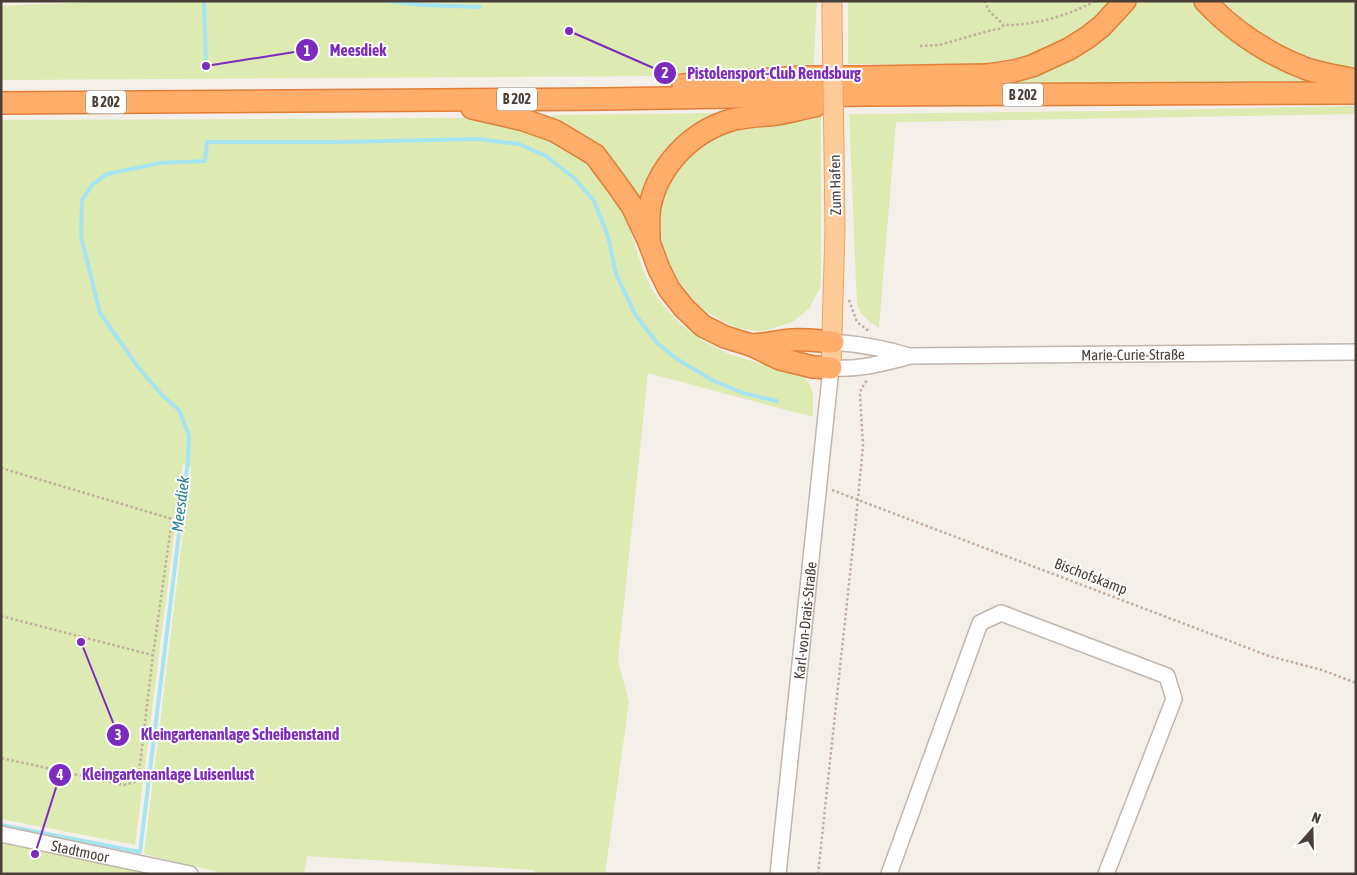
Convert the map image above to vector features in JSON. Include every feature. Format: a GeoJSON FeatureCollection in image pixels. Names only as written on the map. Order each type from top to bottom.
{"type":"FeatureCollection","features":[{"type":"Feature","properties":{"kind":"highway"},"geometry":{"type":"LineString","coordinates":[[613,99],[652,87],[801,77],[987,75],[1014,71],[1032,66],[1069,49],[1102,26],[1125,1]]}},
{"type":"Feature","properties":{"kind":"highway"},"geometry":{"type":"LineString","coordinates":[[1205,1],[1232,27],[1288,61],[1322,73],[1356,80]]}},
{"type":"Feature","properties":{"kind":"highway","name":"B 202"},"geometry":{"type":"LineString","coordinates":[[1,103],[1356,93]]}},
{"type":"Feature","properties":{"kind":"highway"},"geometry":{"type":"LineString","coordinates":[[649,242],[650,207],[656,187],[677,154],[692,140],[728,121],[777,114],[862,96]]}},
{"type":"Feature","properties":{"kind":"highway"},"geometry":{"type":"LineString","coordinates":[[430,100],[524,120],[555,131],[595,155],[632,206],[669,289],[684,308],[703,326],[780,359],[813,367],[831,368]]}},
{"type":"Feature","properties":{"kind":"highway"},"geometry":{"type":"LineString","coordinates":[[751,345],[805,340],[832,342]]}},
{"type":"Feature","properties":{"kind":"main road","name":"Zum Hafen"},"geometry":{"type":"LineString","coordinates":[[831,368],[835,230],[832,10]]}},
{"type":"Feature","properties":{"kind":"street","name":"Marie-Curie-Straße"},"geometry":{"type":"LineString","coordinates":[[832,342],[857,344],[911,356]]}},
{"type":"Feature","properties":{"kind":"street","name":"Marie-Curie-Straße"},"geometry":{"type":"LineString","coordinates":[[831,368],[848,369],[864,367],[911,356],[1356,352]]}},
{"type":"Feature","properties":{"kind":"street","name":"Karl-von-Drais-Straße"},"geometry":{"type":"LineString","coordinates":[[778,874],[831,368]]}},
{"type":"Feature","properties":{"kind":"street"},"geometry":{"type":"LineString","coordinates":[[889,874],[980,624],[1001,613],[1167,676],[1174,698],[1106,874]]}},
{"type":"Feature","properties":{"kind":"street","name":"Stadtmoor"},"geometry":{"type":"LineString","coordinates":[[1,834],[190,874]]}},
{"type":"Feature","properties":{"kind":"path"},"geometry":{"type":"LineString","coordinates":[[984,1],[990,12],[1004,25],[1016,25],[1047,19],[1083,8],[1095,1]]}},
{"type":"Feature","properties":{"kind":"path"},"geometry":{"type":"LineString","coordinates":[[920,46],[940,44],[1000,29],[1004,25]]}},
{"type":"Feature","properties":{"kind":"path"},"geometry":{"type":"LineString","coordinates":[[818,874],[863,445],[860,395],[864,383],[872,375]]}},
{"type":"Feature","properties":{"kind":"path"},"geometry":{"type":"LineString","coordinates":[[1,468],[172,519],[138,781],[124,785],[1,758]]}},
{"type":"Feature","properties":{"kind":"path","name":"Bischofskamp"},"geometry":{"type":"LineString","coordinates":[[819,486],[858,499],[1269,656],[1322,670],[1356,683]]}},
{"type":"Feature","properties":{"kind":"path"},"geometry":{"type":"LineString","coordinates":[[1,616],[153,655]]}},
{"type":"Feature","properties":{"kind":"green space"},"geometry":{"type":"Polygon","coordinates":[[[111,1],[817,1],[814,64],[665,76],[1,80],[1,6],[111,1]]]}},
{"type":"Feature","properties":{"kind":"green space"},"geometry":{"type":"Polygon","coordinates":[[[848,1],[1116,1],[1085,28],[1044,51],[992,64],[960,65],[848,64],[848,1]]]}},
{"type":"Feature","properties":{"kind":"green space"},"geometry":{"type":"Polygon","coordinates":[[[1136,1],[1198,1],[1323,83],[968,83],[1003,78],[1130,9],[1136,1]]]}},
{"type":"Feature","properties":{"kind":"green space"},"geometry":{"type":"Polygon","coordinates":[[[1223,1],[1356,1],[1356,69],[1319,60],[1284,46],[1252,26],[1223,1]]]}},
{"type":"Feature","properties":{"kind":"green space"},"geometry":{"type":"Polygon","coordinates":[[[1356,106],[1356,114],[896,122],[879,328],[861,313],[857,306],[849,114],[1356,106]]]}},
{"type":"Feature","properties":{"kind":"green space"},"geometry":{"type":"Polygon","coordinates":[[[714,113],[715,116],[644,211],[627,181],[609,158],[583,135],[552,117],[552,115],[714,113]]]}},
{"type":"Feature","properties":{"kind":"green space"},"geometry":{"type":"Polygon","coordinates":[[[821,114],[820,288],[809,309],[792,322],[762,332],[738,328],[720,320],[703,309],[678,280],[662,241],[660,226],[661,205],[666,189],[686,156],[723,130],[821,114]]]}},
{"type":"Feature","properties":{"kind":"green space"},"geometry":{"type":"Polygon","coordinates":[[[487,118],[529,127],[586,160],[624,210],[650,286],[662,304],[680,324],[705,342],[727,353],[793,371],[804,376],[813,393],[813,417],[648,373],[618,661],[629,702],[605,874],[533,874],[534,870],[307,856],[304,874],[227,874],[144,854],[191,467],[183,464],[135,845],[1,819],[1,120],[487,118]]]}},
{"type":"Feature","properties":{"kind":"green space"},"geometry":{"type":"Polygon","coordinates":[[[1,840],[167,874],[1,874],[1,840]]]}},
{"type":"Feature","properties":{"kind":"waterway","name":"Meesdiek"},"geometry":{"type":"LineString","coordinates":[[204,1],[206,66]]}},
{"type":"Feature","properties":{"kind":"waterway"},"geometry":{"type":"LineString","coordinates":[[388,1],[423,5],[480,7]]}},
{"type":"Feature","properties":{"kind":"waterway","name":"Meesdiek"},"geometry":{"type":"LineString","coordinates":[[1,825],[140,852],[188,460],[189,435],[179,410],[163,396],[138,367],[100,313],[81,236],[82,200],[92,185],[107,174],[160,163],[205,161],[207,142],[478,139],[519,144],[546,156],[574,178],[594,201],[608,236],[616,274],[635,314],[657,343],[677,359],[712,380],[743,393],[777,401]]}},
{"type":"Feature","properties":{"kind":"place","name":"Pistolensport-Club Rendsburg"},"geometry":{"type":"Point","coordinates":[569,31]}},
{"type":"Feature","properties":{"kind":"place","name":"Meesdiek"},"geometry":{"type":"Point","coordinates":[206,66]}},
{"type":"Feature","properties":{"kind":"place","name":"Kleingartenanlage Scheibenstand"},"geometry":{"type":"Point","coordinates":[81,642]}},
{"type":"Feature","properties":{"kind":"place","name":"Kleingartenanlage Luisenlust"},"geometry":{"type":"Point","coordinates":[35,854]}}]}
